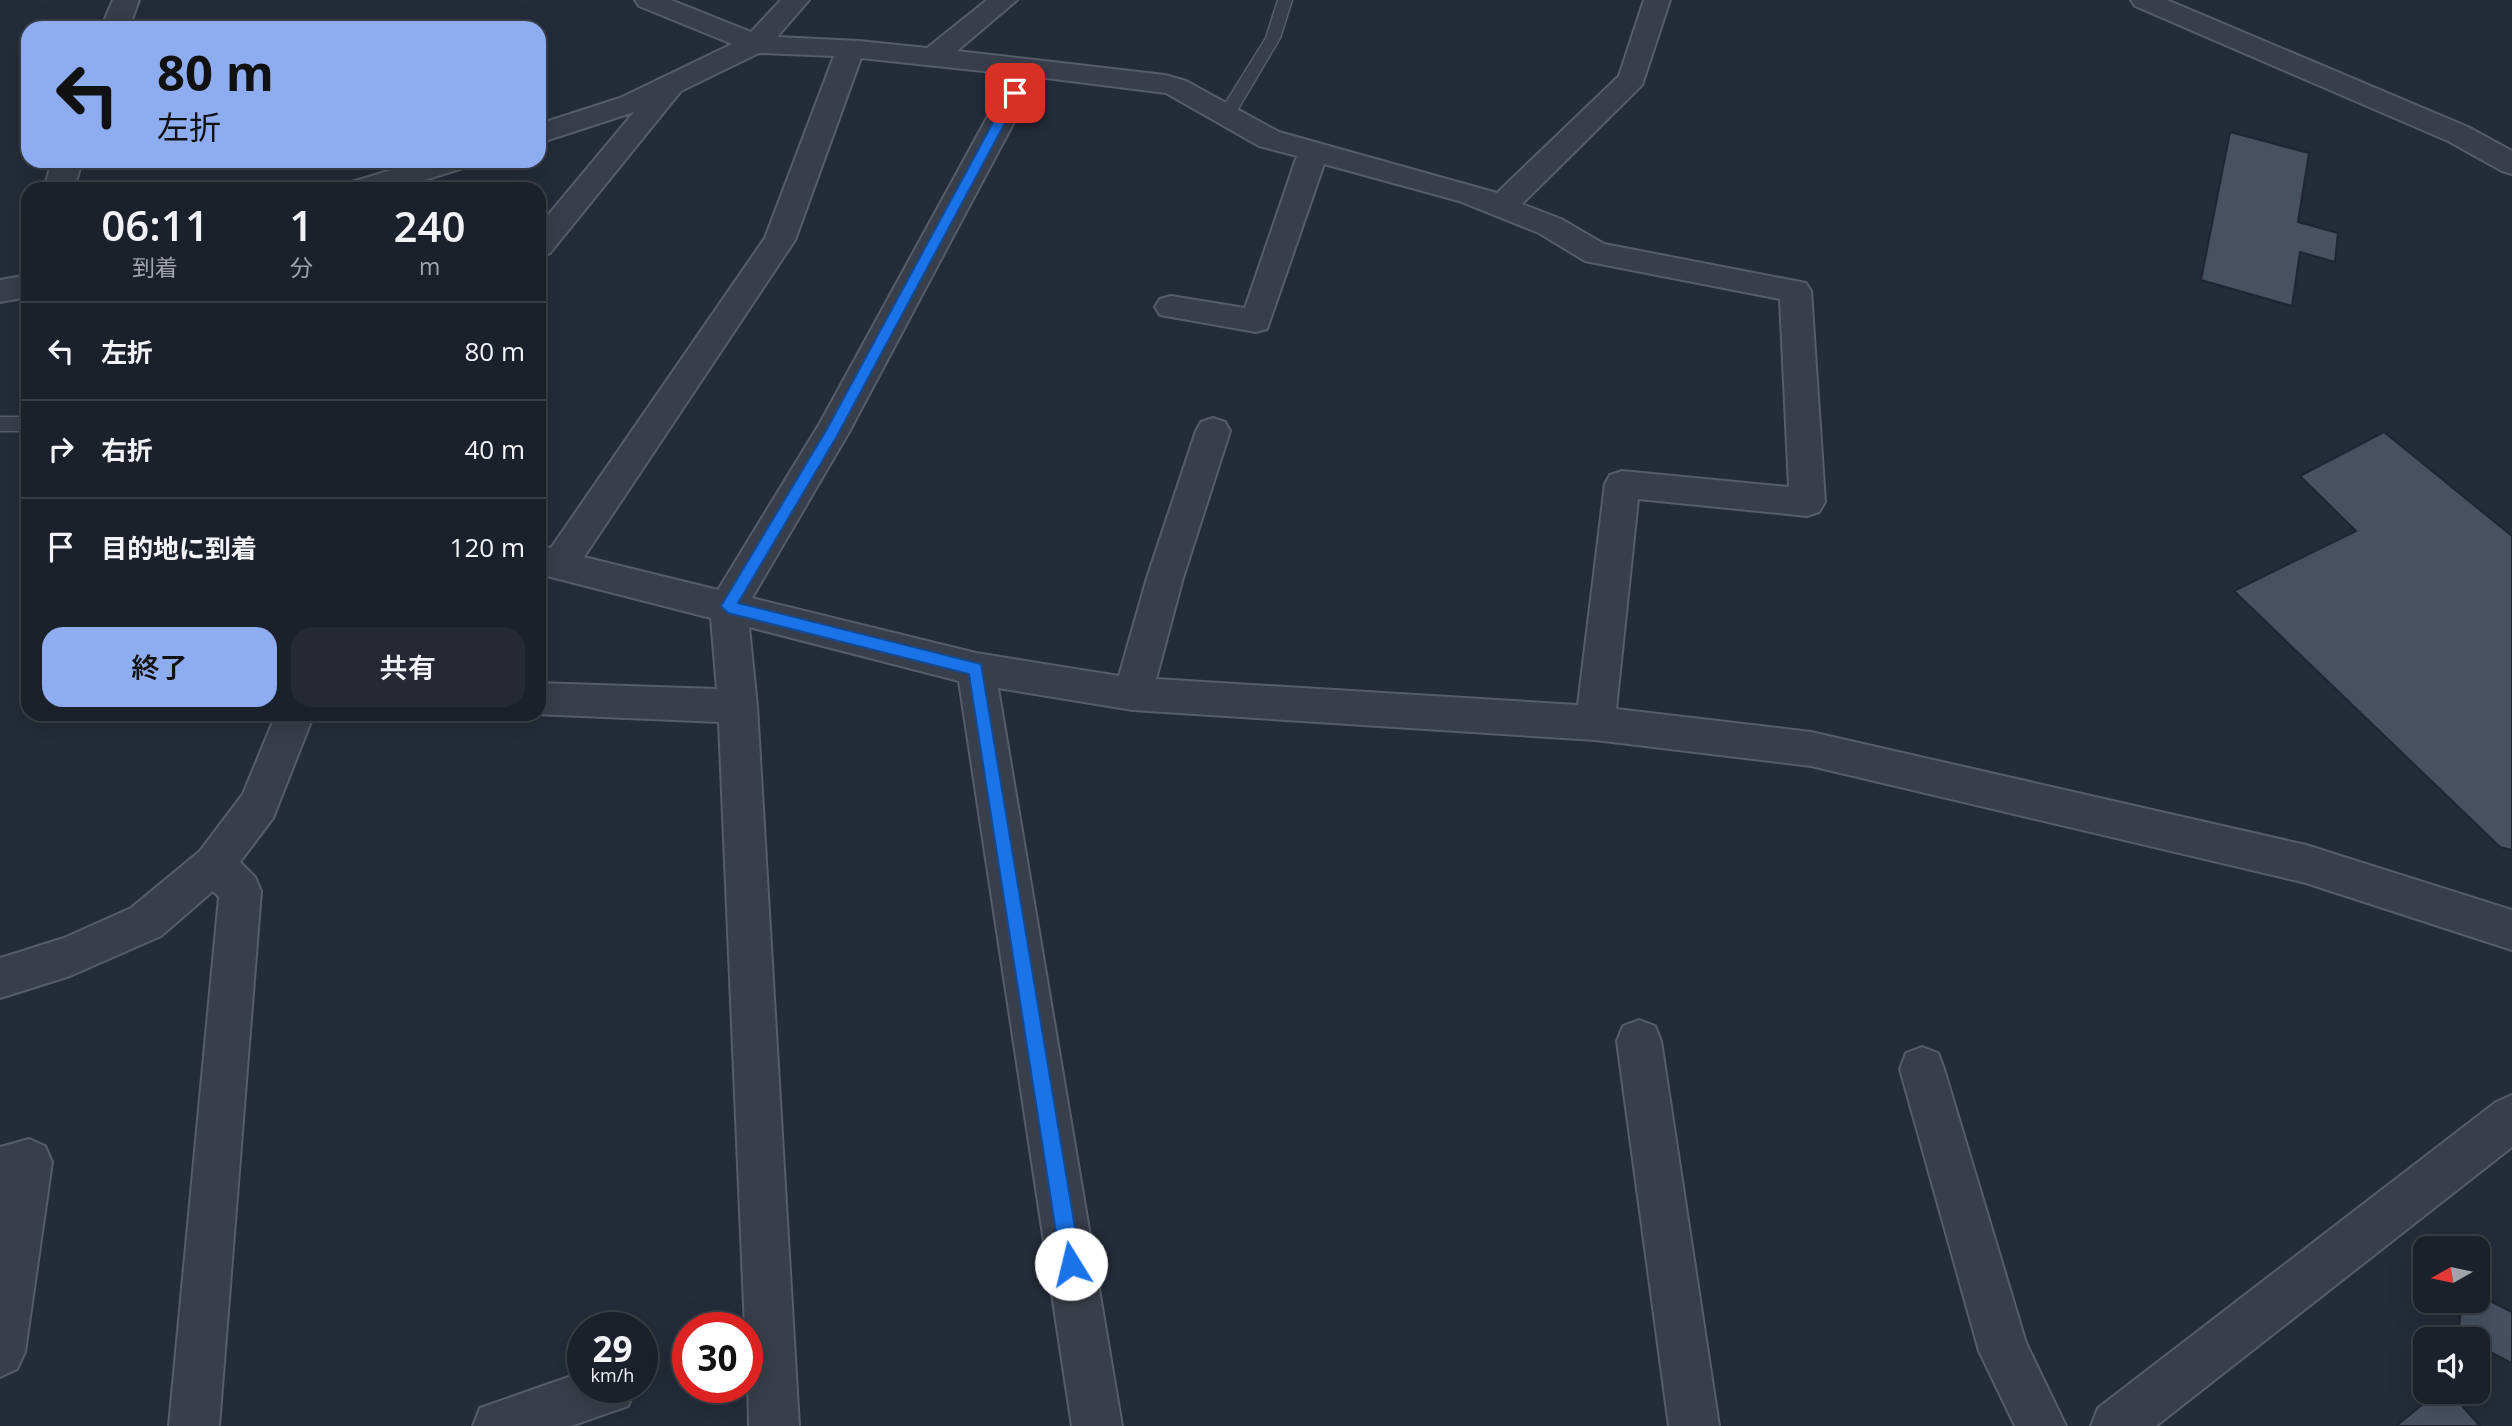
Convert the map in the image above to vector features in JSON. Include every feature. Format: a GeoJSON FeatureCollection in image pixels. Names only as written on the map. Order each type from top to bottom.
{"type":"FeatureCollection","features":[{"type":"Feature","properties":{"kind":"street"},"geometry":{"type":"LineString","coordinates":[[118,21],[126,0]]}},
{"type":"Feature","properties":{"kind":"street"},"geometry":{"type":"LineString","coordinates":[[649,0],[755,44],[850,48],[1028,69],[1155,80],[1176,88],[1269,139],[1471,194],[1550,226],[1596,253],[1795,291],[1807,502],[1622,484],[1595,723]]}},
{"type":"Feature","properties":{"kind":"street"},"geometry":{"type":"LineString","coordinates":[[546,132],[630,104],[755,44],[796,0]]}},
{"type":"Feature","properties":{"kind":"street"},"geometry":{"type":"LineString","coordinates":[[931,58],[1004,0]]}},
{"type":"Feature","properties":{"kind":"street"},"geometry":{"type":"LineString","coordinates":[[1501,207],[1632,79],[1657,0]]}},
{"type":"Feature","properties":{"kind":"street"},"geometry":{"type":"LineString","coordinates":[[2144,0],[2459,134],[2512,164]]}},
{"type":"Feature","properties":{"kind":"street"},"geometry":{"type":"LineString","coordinates":[[850,48],[780,240],[549,562],[976,669],[1133,694],[1595,723],[1824,752],[2306,864],[2512,930]]}},
{"type":"Feature","properties":{"kind":"street"},"geometry":{"type":"LineString","coordinates":[[774,1426],[738,706],[728,606],[832,432],[1028,69]]}},
{"type":"Feature","properties":{"kind":"street"},"geometry":{"type":"LineString","coordinates":[[546,238],[674,83]]}},
{"type":"Feature","properties":{"kind":"street"},"geometry":{"type":"LineString","coordinates":[[1171,307],[1256,321],[1313,151]]}},
{"type":"Feature","properties":{"kind":"street"},"geometry":{"type":"LineString","coordinates":[[386,182],[430,168]]}},
{"type":"Feature","properties":{"kind":"street"},"geometry":{"type":"LineString","coordinates":[[0,291],[21,287]]}},
{"type":"Feature","properties":{"kind":"street"},"geometry":{"type":"LineString","coordinates":[[1133,694],[1165,578],[1213,431]]}},
{"type":"Feature","properties":{"kind":"street"},"geometry":{"type":"LineString","coordinates":[[976,669],[1097,1426]]}},
{"type":"Feature","properties":{"kind":"street"},"geometry":{"type":"LineString","coordinates":[[546,699],[738,706]]}},
{"type":"Feature","properties":{"kind":"street"},"geometry":{"type":"LineString","coordinates":[[0,978],[69,956],[146,922],[214,864],[259,805],[292,721]]}},
{"type":"Feature","properties":{"kind":"street"},"geometry":{"type":"LineString","coordinates":[[194,1426],[240,891],[214,864]]}},
{"type":"Feature","properties":{"kind":"street"},"geometry":{"type":"LineString","coordinates":[[1639,1041],[1694,1426]]}},
{"type":"Feature","properties":{"kind":"street"},"geometry":{"type":"LineString","coordinates":[[1922,1069],[2004,1351],[2041,1426]]}},
{"type":"Feature","properties":{"kind":"street"},"geometry":{"type":"LineString","coordinates":[[2116,1426],[2512,1118]]}},
{"type":"Feature","properties":{"kind":"street"},"geometry":{"type":"LineString","coordinates":[[0,1170],[29,1162],[0,1352]]}},
{"type":"Feature","properties":{"kind":"street"},"geometry":{"type":"LineString","coordinates":[[498,1426],[567,1403]]}},
{"type":"Feature","properties":{"kind":"lane"},"geometry":{"type":"LineString","coordinates":[[1226,115],[1273,38],[1285,0]]}},
{"type":"Feature","properties":{"kind":"lane"},"geometry":{"type":"LineString","coordinates":[[0,424],[21,424]]}},
{"type":"Feature","properties":{"kind":"building"},"geometry":{"type":"Polygon","coordinates":[[[2230,132],[2309,153],[2298,222],[2338,233],[2335,262],[2300,252],[2292,306],[2201,280],[2230,132]]]}},
{"type":"Feature","properties":{"kind":"building"},"geometry":{"type":"Polygon","coordinates":[[[2384,432],[2512,536],[2512,850],[2500,847],[2234,591],[2356,531],[2300,476],[2384,432]]]}},
{"type":"Feature","properties":{"kind":"building"},"geometry":{"type":"Polygon","coordinates":[[[2490,1301],[2512,1312],[2512,1363],[2490,1352],[2490,1327],[2459,1327],[2461,1313],[2490,1313],[2490,1301]]]}},
{"type":"Feature","properties":{"kind":"building"},"geometry":{"type":"Polygon","coordinates":[[[2423,1404],[2461,1404],[2480,1426],[2396,1426],[2423,1404]]]}},
{"type":"Feature","properties":{"kind":"route"},"geometry":{"type":"LineString","coordinates":[[1015,93],[832,432],[728,606],[976,669],[1071,1264]]}}]}
